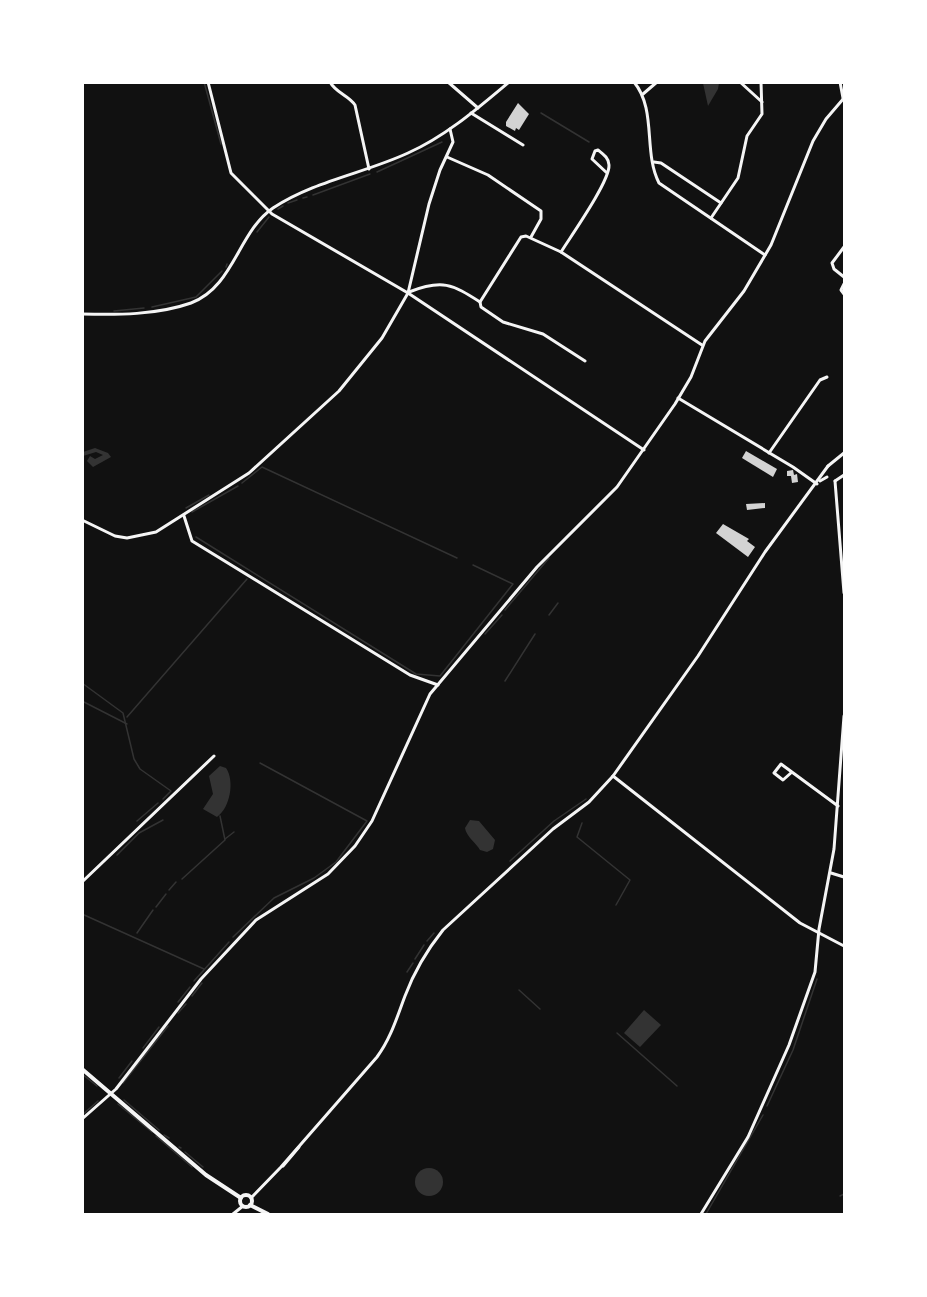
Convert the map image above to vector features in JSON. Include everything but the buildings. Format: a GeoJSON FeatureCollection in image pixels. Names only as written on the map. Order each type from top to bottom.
{"type":"FeatureCollection","features":[{"type":"Feature","properties":{"kind":"street"},"geometry":{"type":"LineString","coordinates":[[208,82],[231,173],[269,211],[408,293],[644,450]]}},
{"type":"Feature","properties":{"kind":"street"},"geometry":{"type":"LineString","coordinates":[[330,82],[355,105],[369,169]]}},
{"type":"Feature","properties":{"kind":"street"},"geometry":{"type":"LineString","coordinates":[[448,82],[478,108]]}},
{"type":"Feature","properties":{"kind":"street"},"geometry":{"type":"LineString","coordinates":[[82,314],[139,313],[190,303],[207,295],[269,211],[306,191],[410,153],[450,129],[509,82]]}},
{"type":"Feature","properties":{"kind":"street"},"geometry":{"type":"LineString","coordinates":[[634,82],[644,94],[657,179],[662,185],[765,255]]}},
{"type":"Feature","properties":{"kind":"street"},"geometry":{"type":"LineString","coordinates":[[644,94],[657,82]]}},
{"type":"Feature","properties":{"kind":"street"},"geometry":{"type":"LineString","coordinates":[[740,82],[762,102]]}},
{"type":"Feature","properties":{"kind":"street"},"geometry":{"type":"LineString","coordinates":[[711,219],[740,174],[745,140],[761,116],[760,82]]}},
{"type":"Feature","properties":{"kind":"street"},"geometry":{"type":"LineString","coordinates":[[82,1119],[111,1094],[201,979],[235,941],[261,916],[328,874],[348,854],[372,821],[418,717],[438,685],[537,567],[616,487],[644,450],[691,377],[702,345],[734,305],[765,255],[813,141],[826,119],[844,99],[840,82]]}},
{"type":"Feature","properties":{"kind":"street"},"geometry":{"type":"LineString","coordinates":[[471,113],[523,145]]}},
{"type":"Feature","properties":{"kind":"street"},"geometry":{"type":"LineString","coordinates":[[82,520],[115,536],[136,537],[156,532],[184,516],[271,454],[339,391],[382,338],[408,293],[429,204],[453,142],[450,129]]}},
{"type":"Feature","properties":{"kind":"street"},"geometry":{"type":"LineString","coordinates":[[561,252],[607,173],[609,167],[606,157],[598,150],[595,151],[592,159],[607,173]]}},
{"type":"Feature","properties":{"kind":"street"},"geometry":{"type":"LineString","coordinates":[[447,157],[489,175],[541,211],[541,219],[531,237]]}},
{"type":"Feature","properties":{"kind":"street"},"geometry":{"type":"LineString","coordinates":[[654,162],[661,163],[721,203]]}},
{"type":"Feature","properties":{"kind":"street"},"geometry":{"type":"LineString","coordinates":[[480,302],[521,237],[531,237],[561,252],[702,345]]}},
{"type":"Feature","properties":{"kind":"street"},"geometry":{"type":"LineString","coordinates":[[844,246],[832,263],[834,269],[844,278]]}},
{"type":"Feature","properties":{"kind":"street"},"geometry":{"type":"LineString","coordinates":[[408,293],[433,284],[451,285],[480,302],[481,307],[503,322],[543,334],[585,361]]}},
{"type":"Feature","properties":{"kind":"street"},"geometry":{"type":"LineString","coordinates":[[844,284],[841,290],[844,294]]}},
{"type":"Feature","properties":{"kind":"street"},"geometry":{"type":"LineString","coordinates":[[769,453],[819,380],[827,377]]}},
{"type":"Feature","properties":{"kind":"street"},"geometry":{"type":"LineString","coordinates":[[678,398],[817,484]]}},
{"type":"Feature","properties":{"kind":"street"},"geometry":{"type":"LineString","coordinates":[[250,1205],[251,1198],[282,1167],[384,1048],[411,981],[443,930],[553,829],[589,802],[613,776],[698,656],[765,552],[828,466],[834,459],[842,459],[844,453]]}},
{"type":"Feature","properties":{"kind":"street"},"geometry":{"type":"LineString","coordinates":[[817,484],[827,477],[828,466]]}},
{"type":"Feature","properties":{"kind":"street"},"geometry":{"type":"LineString","coordinates":[[835,481],[844,475]]}},
{"type":"Feature","properties":{"kind":"street"},"geometry":{"type":"LineString","coordinates":[[827,477],[835,481]]}},
{"type":"Feature","properties":{"kind":"street"},"geometry":{"type":"LineString","coordinates":[[835,481],[844,593]]}},
{"type":"Feature","properties":{"kind":"street"},"geometry":{"type":"LineString","coordinates":[[184,516],[192,541],[410,675],[438,685]]}},
{"type":"Feature","properties":{"kind":"street"},"geometry":{"type":"LineString","coordinates":[[701,1215],[748,1137],[779,1069],[815,972],[819,935],[831,873],[844,716]]}},
{"type":"Feature","properties":{"kind":"street"},"geometry":{"type":"LineString","coordinates":[[82,882],[214,756]]}},
{"type":"Feature","properties":{"kind":"street"},"geometry":{"type":"LineString","coordinates":[[792,772],[783,780],[774,773],[781,764],[792,772],[838,806]]}},
{"type":"Feature","properties":{"kind":"street"},"geometry":{"type":"LineString","coordinates":[[613,776],[800,923],[819,935],[844,946]]}},
{"type":"Feature","properties":{"kind":"street"},"geometry":{"type":"LineString","coordinates":[[831,873],[844,877]]}},
{"type":"Feature","properties":{"kind":"street"},"geometry":{"type":"LineString","coordinates":[[82,1069],[206,1175],[241,1198],[243,1206]]}},
{"type":"Feature","properties":{"kind":"street"},"geometry":{"type":"LineString","coordinates":[[241,1198],[247,1195],[251,1198]]}},
{"type":"Feature","properties":{"kind":"street"},"geometry":{"type":"LineString","coordinates":[[233,1215],[243,1206],[250,1205],[268,1215]]}},
{"type":"Feature","properties":{"kind":"shaded area"},"geometry":{"type":"Polygon","coordinates":[[[703,83],[719,83],[708,106],[703,83]]]}},
{"type":"Feature","properties":{"kind":"shaded area"},"geometry":{"type":"Polygon","coordinates":[[[95,448],[108,453],[111,457],[93,467],[87,461],[90,456],[95,459],[103,455],[96,452],[83,456],[83,452],[95,448]]]}},
{"type":"Feature","properties":{"kind":"shaded area"},"geometry":{"type":"Polygon","coordinates":[[[220,766],[226,768],[229,773],[231,787],[228,801],[217,817],[203,809],[213,794],[209,776],[220,766]]]}},
{"type":"Feature","properties":{"kind":"shaded area"},"geometry":{"type":"Polygon","coordinates":[[[470,820],[479,821],[495,840],[493,849],[487,852],[480,850],[469,837],[465,828],[470,820]]]}},
{"type":"Feature","properties":{"kind":"shaded area"},"geometry":{"type":"Polygon","coordinates":[[[644,1010],[661,1025],[640,1047],[624,1033],[644,1010]]]}},
{"type":"Feature","properties":{"kind":"shaded area"},"geometry":{"type":"Polygon","coordinates":[[[429,1168],[439,1172],[443,1182],[439,1192],[429,1196],[419,1192],[415,1182],[419,1172],[429,1168]]]}},
{"type":"Feature","properties":{"kind":"waterway"},"geometry":{"type":"LineString","coordinates":[[204,82],[221,144]]}},
{"type":"Feature","properties":{"kind":"waterway"},"geometry":{"type":"LineString","coordinates":[[541,113],[589,142]]}},
{"type":"Feature","properties":{"kind":"waterway"},"geometry":{"type":"LineString","coordinates":[[377,172],[442,142]]}},
{"type":"Feature","properties":{"kind":"waterway"},"geometry":{"type":"LineString","coordinates":[[313,195],[370,174]]}},
{"type":"Feature","properties":{"kind":"waterway"},"geometry":{"type":"LineString","coordinates":[[303,198],[307,197]]}},
{"type":"Feature","properties":{"kind":"waterway"},"geometry":{"type":"LineString","coordinates":[[288,203],[297,200]]}},
{"type":"Feature","properties":{"kind":"waterway"},"geometry":{"type":"LineString","coordinates":[[278,209],[283,206]]}},
{"type":"Feature","properties":{"kind":"waterway"},"geometry":{"type":"LineString","coordinates":[[257,232],[269,217]]}},
{"type":"Feature","properties":{"kind":"waterway"},"geometry":{"type":"LineString","coordinates":[[152,307],[196,297],[222,271]]}},
{"type":"Feature","properties":{"kind":"waterway"},"geometry":{"type":"LineString","coordinates":[[114,311],[144,308]]}},
{"type":"Feature","properties":{"kind":"waterway"},"geometry":{"type":"LineString","coordinates":[[242,483],[262,467],[457,558]]}},
{"type":"Feature","properties":{"kind":"waterway"},"geometry":{"type":"LineString","coordinates":[[192,512],[238,486]]}},
{"type":"Feature","properties":{"kind":"waterway"},"geometry":{"type":"LineString","coordinates":[[186,508],[209,495]]}},
{"type":"Feature","properties":{"kind":"waterway"},"geometry":{"type":"LineString","coordinates":[[196,537],[416,674],[440,676],[513,584],[473,565]]}},
{"type":"Feature","properties":{"kind":"waterway"},"geometry":{"type":"LineString","coordinates":[[505,610],[549,558]]}},
{"type":"Feature","properties":{"kind":"waterway"},"geometry":{"type":"LineString","coordinates":[[127,717],[247,579]]}},
{"type":"Feature","properties":{"kind":"waterway"},"geometry":{"type":"LineString","coordinates":[[549,615],[558,603]]}},
{"type":"Feature","properties":{"kind":"waterway"},"geometry":{"type":"LineString","coordinates":[[485,634],[502,615]]}},
{"type":"Feature","properties":{"kind":"waterway"},"geometry":{"type":"LineString","coordinates":[[505,681],[535,634]]}},
{"type":"Feature","properties":{"kind":"waterway"},"geometry":{"type":"LineString","coordinates":[[82,683],[123,713],[134,759],[140,769],[171,791],[163,799]]}},
{"type":"Feature","properties":{"kind":"waterway"},"geometry":{"type":"LineString","coordinates":[[82,701],[127,724]]}},
{"type":"Feature","properties":{"kind":"waterway"},"geometry":{"type":"LineString","coordinates":[[233,937],[274,898],[314,878],[336,862],[367,821],[260,763]]}},
{"type":"Feature","properties":{"kind":"waterway"},"geometry":{"type":"LineString","coordinates":[[510,861],[554,821],[586,799]]}},
{"type":"Feature","properties":{"kind":"waterway"},"geometry":{"type":"LineString","coordinates":[[137,821],[158,803]]}},
{"type":"Feature","properties":{"kind":"waterway"},"geometry":{"type":"LineString","coordinates":[[182,879],[225,840],[220,816]]}},
{"type":"Feature","properties":{"kind":"waterway"},"geometry":{"type":"LineString","coordinates":[[117,855],[139,833],[163,820]]}},
{"type":"Feature","properties":{"kind":"waterway"},"geometry":{"type":"LineString","coordinates":[[582,823],[577,837],[630,880],[616,905]]}},
{"type":"Feature","properties":{"kind":"waterway"},"geometry":{"type":"LineString","coordinates":[[225,839],[234,832]]}},
{"type":"Feature","properties":{"kind":"waterway"},"geometry":{"type":"LineString","coordinates":[[169,890],[176,882]]}},
{"type":"Feature","properties":{"kind":"waterway"},"geometry":{"type":"LineString","coordinates":[[156,907],[166,894]]}},
{"type":"Feature","properties":{"kind":"waterway"},"geometry":{"type":"LineString","coordinates":[[137,933],[153,910]]}},
{"type":"Feature","properties":{"kind":"waterway"},"geometry":{"type":"LineString","coordinates":[[82,914],[204,969]]}},
{"type":"Feature","properties":{"kind":"waterway"},"geometry":{"type":"LineString","coordinates":[[427,941],[434,933]]}},
{"type":"Feature","properties":{"kind":"waterway"},"geometry":{"type":"LineString","coordinates":[[194,981],[229,942]]}},
{"type":"Feature","properties":{"kind":"waterway"},"geometry":{"type":"LineString","coordinates":[[415,959],[424,945]]}},
{"type":"Feature","properties":{"kind":"waterway"},"geometry":{"type":"LineString","coordinates":[[407,972],[413,963]]}},
{"type":"Feature","properties":{"kind":"waterway"},"geometry":{"type":"LineString","coordinates":[[767,1106],[793,1050],[817,979]]}},
{"type":"Feature","properties":{"kind":"waterway"},"geometry":{"type":"LineString","coordinates":[[192,996],[202,983]]}},
{"type":"Feature","properties":{"kind":"waterway"},"geometry":{"type":"LineString","coordinates":[[178,1002],[190,987]]}},
{"type":"Feature","properties":{"kind":"waterway"},"geometry":{"type":"LineString","coordinates":[[519,990],[540,1009]]}},
{"type":"Feature","properties":{"kind":"waterway"},"geometry":{"type":"LineString","coordinates":[[178,1013],[186,1004]]}},
{"type":"Feature","properties":{"kind":"waterway"},"geometry":{"type":"LineString","coordinates":[[123,1083],[168,1026]]}},
{"type":"Feature","properties":{"kind":"waterway"},"geometry":{"type":"LineString","coordinates":[[143,1048],[159,1027]]}},
{"type":"Feature","properties":{"kind":"waterway"},"geometry":{"type":"LineString","coordinates":[[617,1033],[677,1086]]}},
{"type":"Feature","properties":{"kind":"waterway"},"geometry":{"type":"LineString","coordinates":[[119,1078],[132,1061]]}},
{"type":"Feature","properties":{"kind":"waterway"},"geometry":{"type":"LineString","coordinates":[[82,1074],[97,1086]]}},
{"type":"Feature","properties":{"kind":"waterway"},"geometry":{"type":"LineString","coordinates":[[124,1100],[159,1130]]}},
{"type":"Feature","properties":{"kind":"waterway"},"geometry":{"type":"LineString","coordinates":[[82,1115],[98,1101]]}},
{"type":"Feature","properties":{"kind":"waterway"},"geometry":{"type":"LineString","coordinates":[[118,1104],[152,1132]]}},
{"type":"Feature","properties":{"kind":"waterway"},"geometry":{"type":"LineString","coordinates":[[706,1214],[763,1115]]}},
{"type":"Feature","properties":{"kind":"waterway"},"geometry":{"type":"LineString","coordinates":[[164,1135],[169,1138]]}},
{"type":"Feature","properties":{"kind":"waterway"},"geometry":{"type":"LineString","coordinates":[[156,1136],[192,1167]]}},
{"type":"Feature","properties":{"kind":"waterway"},"geometry":{"type":"LineString","coordinates":[[185,1152],[203,1167]]}},
{"type":"Feature","properties":{"kind":"waterway"},"geometry":{"type":"LineString","coordinates":[[840,1196],[844,1194]]}}]}
